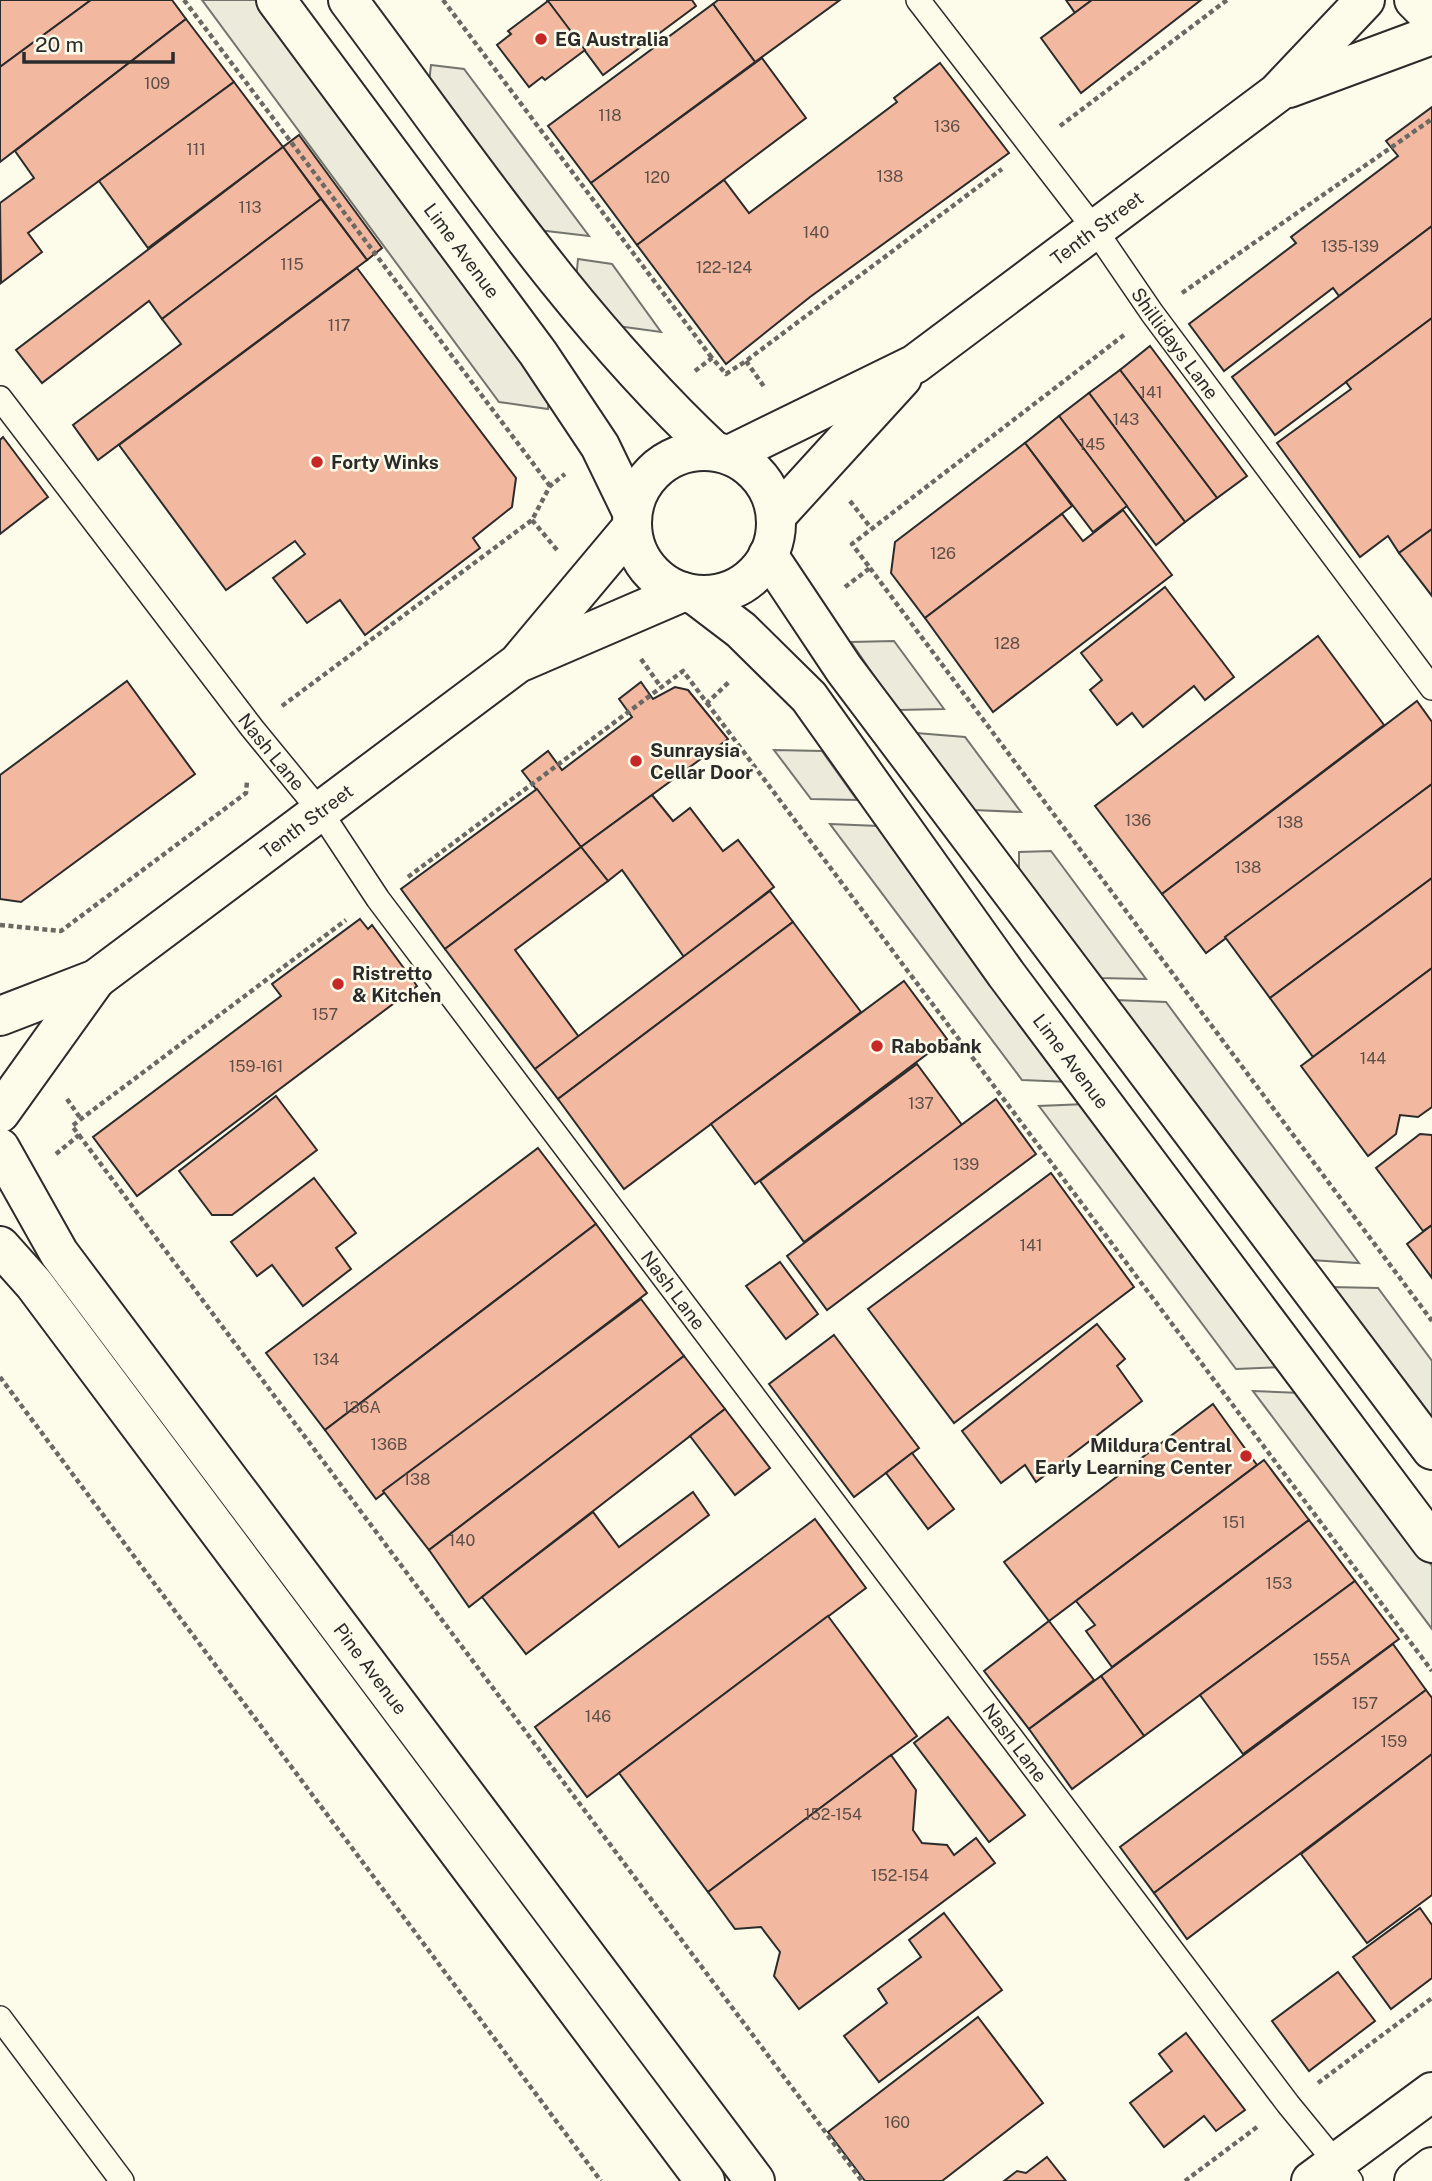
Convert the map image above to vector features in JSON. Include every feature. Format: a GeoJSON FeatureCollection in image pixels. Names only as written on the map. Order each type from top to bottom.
{"type":"FeatureCollection","features":[{"type":"Feature","properties":{"kind":"street","name":"Lime Avenue"},"geometry":{"type":"LineString","coordinates":[[276,0],[538,353],[600,446],[632,519]]}},
{"type":"Feature","properties":{"kind":"street"},"geometry":{"type":"LineString","coordinates":[[348,0],[575,304],[659,399],[722,453],[747,464],[761,479],[771,496],[776,516],[768,555],[756,573],[738,586],[717,594],[689,594],[663,583],[647,568],[636,548],[632,519],[639,490],[652,472],[670,458],[691,451],[722,453]]}},
{"type":"Feature","properties":{"kind":"street","name":"Tenth Street"},"geometry":{"type":"LineString","coordinates":[[776,516],[915,364],[1278,93],[1365,0]]}},
{"type":"Feature","properties":{"kind":"street"},"geometry":{"type":"LineString","coordinates":[[1414,0],[1432,19]]}},
{"type":"Feature","properties":{"kind":"street","name":"Tenth Street"},"geometry":{"type":"LineString","coordinates":[[1278,93],[1432,35]]}},
{"type":"Feature","properties":{"kind":"street","name":"Tenth Street"},"geometry":{"type":"LineString","coordinates":[[722,453],[915,364]]}},
{"type":"Feature","properties":{"kind":"street","name":"Tenth Street"},"geometry":{"type":"LineString","coordinates":[[518,663],[632,519]]}},
{"type":"Feature","properties":{"kind":"street"},"geometry":{"type":"LineString","coordinates":[[768,555],[807,617],[1432,1450]]}},
{"type":"Feature","properties":{"kind":"street","name":"Lime Avenue"},"geometry":{"type":"LineString","coordinates":[[689,594],[763,651],[808,696],[1006,974],[1432,1543]]}},
{"type":"Feature","properties":{"kind":"street","name":"Tenth Street"},"geometry":{"type":"LineString","coordinates":[[0,1016],[96,979],[518,663],[689,594]]}},
{"type":"Feature","properties":{"kind":"street","name":"Tenth Street"},"geometry":{"type":"LineString","coordinates":[[0,1113],[96,979]]}},
{"type":"Feature","properties":{"kind":"street","name":"Pine Avenue"},"geometry":{"type":"LineString","coordinates":[[0,1148],[18,1185],[59,1252],[755,2181]]}},
{"type":"Feature","properties":{"kind":"street","name":"Pine Avenue"},"geometry":{"type":"LineString","coordinates":[[0,1246],[59,1317],[705,2181]]}},
{"type":"Feature","properties":{"kind":"street"},"geometry":{"type":"LineString","coordinates":[[1333,2175],[1432,2092]]}},
{"type":"Feature","properties":{"kind":"street"},"geometry":{"type":"LineString","coordinates":[[1414,2181],[1432,2167]]}},
{"type":"Feature","properties":{"kind":"lane","name":"Shillidays Lane"},"geometry":{"type":"LineString","coordinates":[[918,0],[1096,231],[1152,313],[1432,688]]}},
{"type":"Feature","properties":{"kind":"lane","name":"Nash Lane"},"geometry":{"type":"LineString","coordinates":[[0,398],[253,728],[320,811],[379,899],[1280,2093],[1333,2175]]}},
{"type":"Feature","properties":{"kind":"lane"},"geometry":{"type":"LineString","coordinates":[[0,2018],[122,2181]]}},
{"type":"Feature","properties":{"kind":"path"},"geometry":{"type":"LineString","coordinates":[[184,0],[550,486],[600,446]]}},
{"type":"Feature","properties":{"kind":"path"},"geometry":{"type":"LineString","coordinates":[[443,0],[726,374],[1227,0]]}},
{"type":"Feature","properties":{"kind":"path"},"geometry":{"type":"LineString","coordinates":[[659,399],[712,358]]}},
{"type":"Feature","properties":{"kind":"path"},"geometry":{"type":"LineString","coordinates":[[852,544],[1432,1321]]}},
{"type":"Feature","properties":{"kind":"path"},"geometry":{"type":"LineString","coordinates":[[807,617],[870,568]]}},
{"type":"Feature","properties":{"kind":"path"},"geometry":{"type":"LineString","coordinates":[[707,703],[763,651]]}},
{"type":"Feature","properties":{"kind":"path"},"geometry":{"type":"LineString","coordinates":[[862,2181],[72,1126],[683,671],[1432,1671]]}},
{"type":"Feature","properties":{"kind":"path"},"geometry":{"type":"LineString","coordinates":[[18,1185],[79,1136]]}},
{"type":"Feature","properties":{"kind":"path"},"geometry":{"type":"LineString","coordinates":[[0,1377],[601,2181]]}},
{"type":"Feature","properties":{"kind":"path"},"geometry":{"type":"LineString","coordinates":[[1334,2072],[1432,1998]]}},
{"type":"Feature","properties":{"kind":"shaded area"},"geometry":{"type":"Polygon","coordinates":[[[202,0],[258,0],[549,389],[548,409],[499,402],[202,0]]]}},
{"type":"Feature","properties":{"kind":"shaded area"},"geometry":{"type":"Polygon","coordinates":[[[431,65],[464,69],[589,236],[538,230],[429,83],[431,65]]]}},
{"type":"Feature","properties":{"kind":"shaded area"},"geometry":{"type":"Polygon","coordinates":[[[578,259],[612,264],[661,332],[610,325],[576,280],[578,259]]]}},
{"type":"Feature","properties":{"kind":"shaded area"},"geometry":{"type":"Polygon","coordinates":[[[894,641],[944,709],[897,710],[851,642],[894,641]]]}},
{"type":"Feature","properties":{"kind":"shaded area"},"geometry":{"type":"Polygon","coordinates":[[[916,733],[965,737],[1021,812],[973,810],[916,733]]]}},
{"type":"Feature","properties":{"kind":"shaded area"},"geometry":{"type":"Polygon","coordinates":[[[774,750],[822,751],[857,800],[811,799],[774,750]]]}},
{"type":"Feature","properties":{"kind":"shaded area"},"geometry":{"type":"Polygon","coordinates":[[[830,824],[879,826],[1069,1082],[1022,1080],[830,824]]]}},
{"type":"Feature","properties":{"kind":"shaded area"},"geometry":{"type":"Polygon","coordinates":[[[1051,851],[1146,979],[1099,978],[1019,870],[1019,852],[1051,851]]]}},
{"type":"Feature","properties":{"kind":"shaded area"},"geometry":{"type":"Polygon","coordinates":[[[1115,1000],[1166,1002],[1359,1263],[1310,1260],[1115,1000]]]}},
{"type":"Feature","properties":{"kind":"shaded area"},"geometry":{"type":"Polygon","coordinates":[[[1086,1104],[1283,1367],[1236,1369],[1039,1106],[1086,1104]]]}},
{"type":"Feature","properties":{"kind":"shaded area"},"geometry":{"type":"Polygon","coordinates":[[[1330,1287],[1378,1288],[1432,1361],[1432,1424],[1330,1287]]]}},
{"type":"Feature","properties":{"kind":"shaded area"},"geometry":{"type":"Polygon","coordinates":[[[1253,1391],[1302,1393],[1432,1566],[1432,1629],[1253,1391]]]}},
{"type":"Feature","properties":{"kind":"building"},"geometry":{"type":"Polygon","coordinates":[[[0,0],[91,0],[0,67],[0,0]]]}},
{"type":"Feature","properties":{"kind":"building"},"geometry":{"type":"Polygon","coordinates":[[[91,0],[172,0],[186,19],[0,162],[0,67],[91,0]]]}},
{"type":"Feature","properties":{"kind":"building","name":"EG Australia"},"geometry":{"type":"Polygon","coordinates":[[[547,0],[692,0],[696,6],[603,75],[547,0]]]}},
{"type":"Feature","properties":{"kind":"building"},"geometry":{"type":"Polygon","coordinates":[[[718,0],[840,0],[755,62],[713,4],[718,0]]]}},
{"type":"Feature","properties":{"kind":"building"},"geometry":{"type":"Polygon","coordinates":[[[1066,0],[1092,0],[1075,13],[1066,0]]]}},
{"type":"Feature","properties":{"kind":"building"},"geometry":{"type":"Polygon","coordinates":[[[1092,0],[1201,0],[1081,93],[1041,38],[1092,0]]]}},
{"type":"Feature","properties":{"kind":"building","name":"EG Australia"},"geometry":{"type":"Polygon","coordinates":[[[548,1],[585,50],[545,80],[542,77],[529,87],[497,45],[511,34],[508,31],[548,1]]]}},
{"type":"Feature","properties":{"kind":"building"},"geometry":{"type":"Polygon","coordinates":[[[713,4],[755,62],[591,183],[548,126],[713,4]]]}},
{"type":"Feature","properties":{"kind":"building"},"geometry":{"type":"Polygon","coordinates":[[[186,19],[234,82],[28,233],[42,252],[1,283],[0,203],[34,178],[15,151],[186,19]]]}},
{"type":"Feature","properties":{"kind":"building"},"geometry":{"type":"Polygon","coordinates":[[[762,58],[806,118],[637,245],[591,183],[762,58]]]}},
{"type":"Feature","properties":{"kind":"building"},"geometry":{"type":"Polygon","coordinates":[[[940,63],[1009,153],[810,297],[726,364],[637,245],[724,180],[749,213],[897,102],[894,98],[940,63]]]}},
{"type":"Feature","properties":{"kind":"building"},"geometry":{"type":"Polygon","coordinates":[[[234,82],[283,147],[148,248],[99,181],[234,82]]]}},
{"type":"Feature","properties":{"kind":"building"},"geometry":{"type":"Polygon","coordinates":[[[1432,107],[1432,226],[1339,296],[1333,288],[1224,371],[1189,324],[1296,243],[1291,237],[1398,156],[1386,141],[1432,107]]]}},
{"type":"Feature","properties":{"kind":"building"},"geometry":{"type":"Polygon","coordinates":[[[299,135],[382,248],[367,260],[283,147],[299,135]]]}},
{"type":"Feature","properties":{"kind":"building"},"geometry":{"type":"Polygon","coordinates":[[[283,147],[321,199],[162,319],[149,301],[42,383],[16,350],[283,147]]]}},
{"type":"Feature","properties":{"kind":"building"},"geometry":{"type":"Polygon","coordinates":[[[321,199],[367,260],[98,460],[73,425],[181,344],[162,319],[321,199]]]}},
{"type":"Feature","properties":{"kind":"building"},"geometry":{"type":"Polygon","coordinates":[[[1432,226],[1432,318],[1275,435],[1232,377],[1432,226]]]}},
{"type":"Feature","properties":{"kind":"building","name":"Forty Winks"},"geometry":{"type":"Polygon","coordinates":[[[357,268],[516,478],[512,507],[473,538],[480,548],[365,635],[340,600],[307,623],[273,578],[305,554],[295,541],[226,590],[119,445],[357,268]]]}},
{"type":"Feature","properties":{"kind":"building"},"geometry":{"type":"Polygon","coordinates":[[[1432,318],[1432,529],[1399,553],[1388,536],[1360,557],[1277,443],[1351,389],[1346,382],[1432,318]]]}},
{"type":"Feature","properties":{"kind":"building"},"geometry":{"type":"Polygon","coordinates":[[[1150,346],[1247,476],[1217,498],[1120,370],[1150,346]]]}},
{"type":"Feature","properties":{"kind":"building"},"geometry":{"type":"Polygon","coordinates":[[[1120,370],[1217,498],[1185,522],[1089,393],[1120,370]]]}},
{"type":"Feature","properties":{"kind":"building"},"geometry":{"type":"Polygon","coordinates":[[[1089,393],[1185,522],[1156,545],[1059,416],[1089,393]]]}},
{"type":"Feature","properties":{"kind":"building"},"geometry":{"type":"Polygon","coordinates":[[[1059,416],[1127,506],[1093,532],[1025,443],[1059,416]]]}},
{"type":"Feature","properties":{"kind":"building"},"geometry":{"type":"Polygon","coordinates":[[[3,437],[48,497],[0,534],[0,440],[3,437]]]}},
{"type":"Feature","properties":{"kind":"building"},"geometry":{"type":"Polygon","coordinates":[[[1025,443],[1072,506],[925,618],[891,573],[895,542],[1025,443]]]}},
{"type":"Feature","properties":{"kind":"building"},"geometry":{"type":"Polygon","coordinates":[[[1123,510],[1172,575],[993,712],[925,618],[1062,514],[1083,541],[1123,510]]]}},
{"type":"Feature","properties":{"kind":"building"},"geometry":{"type":"Polygon","coordinates":[[[1432,529],[1432,596],[1399,553],[1432,529]]]}},
{"type":"Feature","properties":{"kind":"building"},"geometry":{"type":"Polygon","coordinates":[[[1165,587],[1234,677],[1205,700],[1194,686],[1143,727],[1132,713],[1117,725],[1090,690],[1102,680],[1081,653],[1165,587]]]}},
{"type":"Feature","properties":{"kind":"building"},"geometry":{"type":"Polygon","coordinates":[[[1318,636],[1384,725],[1162,894],[1095,806],[1318,636]]]}},
{"type":"Feature","properties":{"kind":"building"},"geometry":{"type":"Polygon","coordinates":[[[127,681],[195,774],[21,902],[0,899],[0,775],[127,681]]]}},
{"type":"Feature","properties":{"kind":"building","name":"Sunraysia Cellar Door"},"geometry":{"type":"Polygon","coordinates":[[[641,682],[653,699],[675,687],[688,690],[728,739],[581,847],[522,771],[548,751],[562,770],[632,717],[619,699],[641,682]]]}},
{"type":"Feature","properties":{"kind":"building"},"geometry":{"type":"Polygon","coordinates":[[[1417,701],[1432,722],[1432,784],[1206,953],[1162,894],[1417,701]]]}},
{"type":"Feature","properties":{"kind":"building"},"geometry":{"type":"Polygon","coordinates":[[[1432,784],[1432,878],[1270,998],[1225,937],[1432,784]]]}},
{"type":"Feature","properties":{"kind":"building"},"geometry":{"type":"Polygon","coordinates":[[[537,789],[581,847],[445,949],[401,889],[537,789]]]}},
{"type":"Feature","properties":{"kind":"building"},"geometry":{"type":"Polygon","coordinates":[[[652,795],[673,821],[690,808],[723,851],[738,840],[774,887],[684,957],[622,870],[608,881],[581,847],[652,795]]]}},
{"type":"Feature","properties":{"kind":"building"},"geometry":{"type":"Polygon","coordinates":[[[581,847],[608,881],[515,950],[579,1037],[535,1069],[445,949],[581,847]]]}},
{"type":"Feature","properties":{"kind":"building"},"geometry":{"type":"Polygon","coordinates":[[[1432,878],[1432,968],[1313,1057],[1270,998],[1432,878]]]}},
{"type":"Feature","properties":{"kind":"building"},"geometry":{"type":"Polygon","coordinates":[[[770,891],[793,922],[558,1099],[535,1069],[770,891]]]}},
{"type":"Feature","properties":{"kind":"building"},"geometry":{"type":"Polygon","coordinates":[[[360,919],[368,929],[372,925],[417,986],[137,1196],[93,1137],[281,996],[272,984],[360,919]]]}},
{"type":"Feature","properties":{"kind":"building"},"geometry":{"type":"Polygon","coordinates":[[[793,922],[861,1012],[624,1189],[558,1099],[793,922]]]}},
{"type":"Feature","properties":{"kind":"building"},"geometry":{"type":"Polygon","coordinates":[[[1432,968],[1432,1107],[1418,1117],[1400,1115],[1396,1134],[1368,1156],[1301,1066],[1432,968]]]}},
{"type":"Feature","properties":{"kind":"building"},"geometry":{"type":"Polygon","coordinates":[[[904,981],[947,1039],[755,1184],[711,1124],[904,981]]]}},
{"type":"Feature","properties":{"kind":"building"},"geometry":{"type":"Polygon","coordinates":[[[917,1064],[962,1125],[804,1242],[760,1181],[917,1064]]]}},
{"type":"Feature","properties":{"kind":"building"},"geometry":{"type":"Polygon","coordinates":[[[276,1096],[317,1150],[232,1215],[212,1215],[179,1171],[276,1096]]]}},
{"type":"Feature","properties":{"kind":"building"},"geometry":{"type":"Polygon","coordinates":[[[996,1099],[1036,1154],[827,1310],[787,1256],[996,1099]]]}},
{"type":"Feature","properties":{"kind":"building"},"geometry":{"type":"Polygon","coordinates":[[[1420,1134],[1432,1135],[1432,1225],[1423,1231],[1376,1168],[1420,1134]]]}},
{"type":"Feature","properties":{"kind":"building"},"geometry":{"type":"Polygon","coordinates":[[[538,1148],[596,1224],[325,1430],[266,1353],[538,1148]]]}},
{"type":"Feature","properties":{"kind":"building"},"geometry":{"type":"Polygon","coordinates":[[[1051,1173],[1134,1287],[954,1423],[868,1309],[1051,1173]]]}},
{"type":"Feature","properties":{"kind":"building"},"geometry":{"type":"Polygon","coordinates":[[[314,1178],[356,1233],[336,1248],[351,1269],[303,1306],[272,1265],[257,1276],[231,1242],[314,1178]]]}},
{"type":"Feature","properties":{"kind":"building"},"geometry":{"type":"Polygon","coordinates":[[[596,1224],[647,1293],[376,1499],[325,1430],[596,1224]]]}},
{"type":"Feature","properties":{"kind":"building"},"geometry":{"type":"Polygon","coordinates":[[[1432,1225],[1432,1278],[1407,1244],[1432,1225]]]}},
{"type":"Feature","properties":{"kind":"building"},"geometry":{"type":"Polygon","coordinates":[[[780,1262],[818,1314],[786,1339],[746,1286],[780,1262]]]}},
{"type":"Feature","properties":{"kind":"building"},"geometry":{"type":"Polygon","coordinates":[[[641,1299],[684,1356],[429,1550],[383,1491],[641,1299]]]}},
{"type":"Feature","properties":{"kind":"building"},"geometry":{"type":"Polygon","coordinates":[[[1097,1324],[1125,1359],[1117,1366],[1142,1401],[1036,1482],[1025,1465],[1001,1483],[962,1431],[1097,1324]]]}},
{"type":"Feature","properties":{"kind":"building"},"geometry":{"type":"Polygon","coordinates":[[[834,1335],[919,1448],[854,1497],[769,1384],[834,1335]]]}},
{"type":"Feature","properties":{"kind":"building"},"geometry":{"type":"Polygon","coordinates":[[[684,1356],[725,1409],[469,1607],[429,1550],[684,1356]]]}},
{"type":"Feature","properties":{"kind":"building"},"geometry":{"type":"Polygon","coordinates":[[[1213,1404],[1257,1465],[1049,1621],[1004,1562],[1213,1404]]]}},
{"type":"Feature","properties":{"kind":"building"},"geometry":{"type":"Polygon","coordinates":[[[725,1409],[770,1468],[735,1495],[690,1436],[725,1409]]]}},
{"type":"Feature","properties":{"kind":"building"},"geometry":{"type":"Polygon","coordinates":[[[912,1453],[954,1509],[928,1529],[886,1473],[912,1453]]]}},
{"type":"Feature","properties":{"kind":"building"},"geometry":{"type":"Polygon","coordinates":[[[1264,1460],[1309,1520],[1112,1667],[1086,1631],[1095,1625],[1076,1601],[1264,1460]]]}},
{"type":"Feature","properties":{"kind":"building"},"geometry":{"type":"Polygon","coordinates":[[[693,1492],[709,1515],[526,1654],[482,1597],[593,1512],[619,1547],[693,1492]]]}},
{"type":"Feature","properties":{"kind":"building"},"geometry":{"type":"Polygon","coordinates":[[[815,1519],[866,1588],[587,1797],[535,1727],[815,1519]]]}},
{"type":"Feature","properties":{"kind":"building"},"geometry":{"type":"Polygon","coordinates":[[[1309,1520],[1355,1581],[1144,1736],[1101,1676],[1309,1520]]]}},
{"type":"Feature","properties":{"kind":"building"},"geometry":{"type":"Polygon","coordinates":[[[1355,1581],[1399,1639],[1243,1754],[1200,1695],[1355,1581]]]}},
{"type":"Feature","properties":{"kind":"building"},"geometry":{"type":"Polygon","coordinates":[[[828,1616],[917,1736],[708,1892],[619,1773],[828,1616]]]}},
{"type":"Feature","properties":{"kind":"building"},"geometry":{"type":"Polygon","coordinates":[[[1049,1621],[1094,1680],[1029,1729],[984,1671],[1049,1621]]]}},
{"type":"Feature","properties":{"kind":"building"},"geometry":{"type":"Polygon","coordinates":[[[1393,1644],[1426,1690],[1154,1893],[1120,1847],[1393,1644]]]}},
{"type":"Feature","properties":{"kind":"building"},"geometry":{"type":"Polygon","coordinates":[[[1101,1676],[1144,1736],[1072,1789],[1029,1729],[1101,1676]]]}},
{"type":"Feature","properties":{"kind":"building"},"geometry":{"type":"Polygon","coordinates":[[[1426,1690],[1432,1698],[1432,1754],[1187,1939],[1154,1893],[1426,1690]]]}},
{"type":"Feature","properties":{"kind":"building"},"geometry":{"type":"Polygon","coordinates":[[[948,1717],[1025,1815],[989,1842],[914,1743],[948,1717]]]}},
{"type":"Feature","properties":{"kind":"building"},"geometry":{"type":"Polygon","coordinates":[[[1432,1754],[1432,1895],[1367,1943],[1301,1854],[1432,1754]]]}},
{"type":"Feature","properties":{"kind":"building"},"geometry":{"type":"Polygon","coordinates":[[[891,1755],[916,1790],[913,1830],[922,1843],[947,1845],[954,1855],[976,1838],[995,1863],[799,2009],[774,1976],[780,1952],[761,1927],[735,1929],[708,1892],[891,1755]]]}},
{"type":"Feature","properties":{"kind":"building"},"geometry":{"type":"Polygon","coordinates":[[[1420,1908],[1432,1925],[1432,1978],[1391,2009],[1353,1957],[1420,1908]]]}},
{"type":"Feature","properties":{"kind":"building"},"geometry":{"type":"Polygon","coordinates":[[[944,1913],[1002,1990],[879,2082],[844,2036],[887,2003],[878,1989],[921,1957],[909,1940],[944,1913]]]}},
{"type":"Feature","properties":{"kind":"building"},"geometry":{"type":"Polygon","coordinates":[[[1338,1972],[1375,2021],[1309,2071],[1272,2021],[1338,1972]]]}},
{"type":"Feature","properties":{"kind":"building"},"geometry":{"type":"Polygon","coordinates":[[[978,2017],[1043,2103],[942,2181],[865,2181],[828,2132],[978,2017]]]}},
{"type":"Feature","properties":{"kind":"building"},"geometry":{"type":"Polygon","coordinates":[[[1186,2033],[1245,2110],[1216,2131],[1204,2116],[1164,2147],[1130,2103],[1172,2071],[1159,2054],[1186,2033]]]}},
{"type":"Feature","properties":{"kind":"building"},"geometry":{"type":"Polygon","coordinates":[[[1047,2157],[1066,2181],[1004,2181],[1017,2171],[1026,2173],[1047,2157]]]}},
{"type":"Feature","properties":{"kind":"place","name":"EG Australia"},"geometry":{"type":"Point","coordinates":[541,39]}},
{"type":"Feature","properties":{"kind":"place","name":"Forty Winks"},"geometry":{"type":"Point","coordinates":[317,462]}},
{"type":"Feature","properties":{"kind":"place","name":"Sunraysia Cellar Door"},"geometry":{"type":"Point","coordinates":[636,761]}},
{"type":"Feature","properties":{"kind":"place","name":"Ristretto & Kitchen"},"geometry":{"type":"Point","coordinates":[338,984]}},
{"type":"Feature","properties":{"kind":"place","name":"Rabobank"},"geometry":{"type":"Point","coordinates":[877,1046]}},
{"type":"Feature","properties":{"kind":"place","name":"Mildura Central Early Learning Center"},"geometry":{"type":"Point","coordinates":[1246,1456]}}]}
